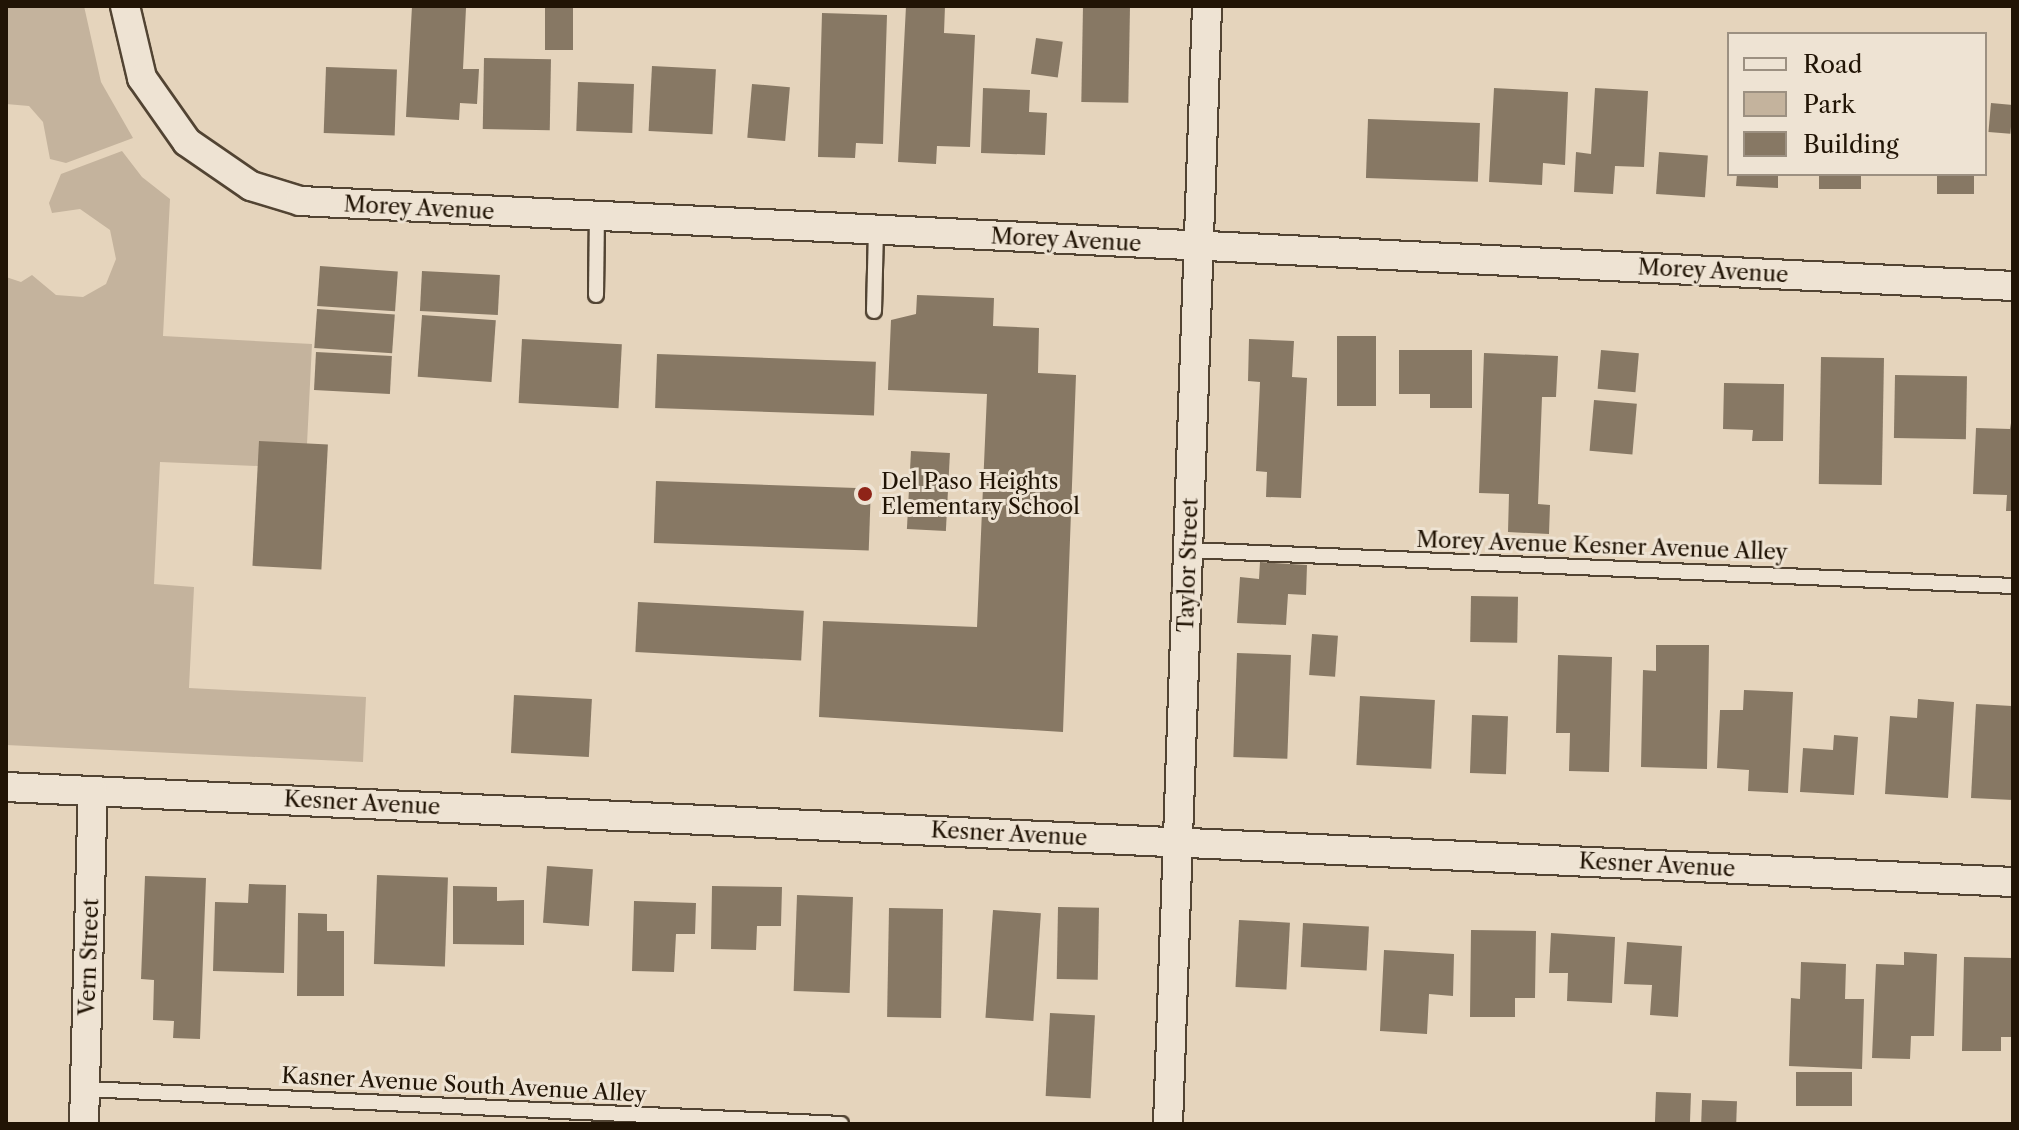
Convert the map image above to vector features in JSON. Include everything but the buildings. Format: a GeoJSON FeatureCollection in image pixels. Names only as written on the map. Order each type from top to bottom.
{"type":"FeatureCollection","features":[{"type":"Feature","properties":{"kind":"street","name":"Morey Avenue"},"geometry":{"type":"LineString","coordinates":[[125,6],[142,78],[155,101],[207,159],[251,186],[300,201],[2013,286]]}},
{"type":"Feature","properties":{"kind":"street","name":"Taylor Street"},"geometry":{"type":"LineString","coordinates":[[1168,1124],[1207,6]]}},
{"type":"Feature","properties":{"kind":"street","name":"Kesner Avenue"},"geometry":{"type":"LineString","coordinates":[[6,787],[2013,882]]}},
{"type":"Feature","properties":{"kind":"street","name":"Vern Street"},"geometry":{"type":"LineString","coordinates":[[84,1124],[93,791]]}},
{"type":"Feature","properties":{"kind":"lane"},"geometry":{"type":"LineString","coordinates":[[596,295],[597,217]]}},
{"type":"Feature","properties":{"kind":"lane"},"geometry":{"type":"LineString","coordinates":[[874,311],[876,230]]}},
{"type":"Feature","properties":{"kind":"lane","name":"Morey Avenue Kesner Avenue Alley"},"geometry":{"type":"LineString","coordinates":[[1189,550],[2013,586]]}},
{"type":"Feature","properties":{"kind":"lane","name":"Kasner Avenue South Avenue Alley"},"geometry":{"type":"LineString","coordinates":[[85,1089],[841,1124]]}},
{"type":"Feature","properties":{"kind":"green space"},"geometry":{"type":"Polygon","coordinates":[[[6,6],[84,6],[101,82],[133,138],[66,163],[50,159],[43,122],[29,106],[6,104],[6,6]]]}},
{"type":"Feature","properties":{"kind":"green space"},"geometry":{"type":"Polygon","coordinates":[[[122,151],[142,177],[170,199],[163,336],[312,344],[307,444],[258,466],[160,462],[154,584],[194,587],[189,688],[366,697],[363,762],[6,745],[6,277],[21,282],[32,275],[56,295],[83,297],[106,284],[116,259],[110,230],[80,209],[52,213],[49,203],[61,174],[122,151]]]}},
{"type":"Feature","properties":{"kind":"place","name":"Del Paso Heights Elementary School"},"geometry":{"type":"Point","coordinates":[865,494]}}]}
